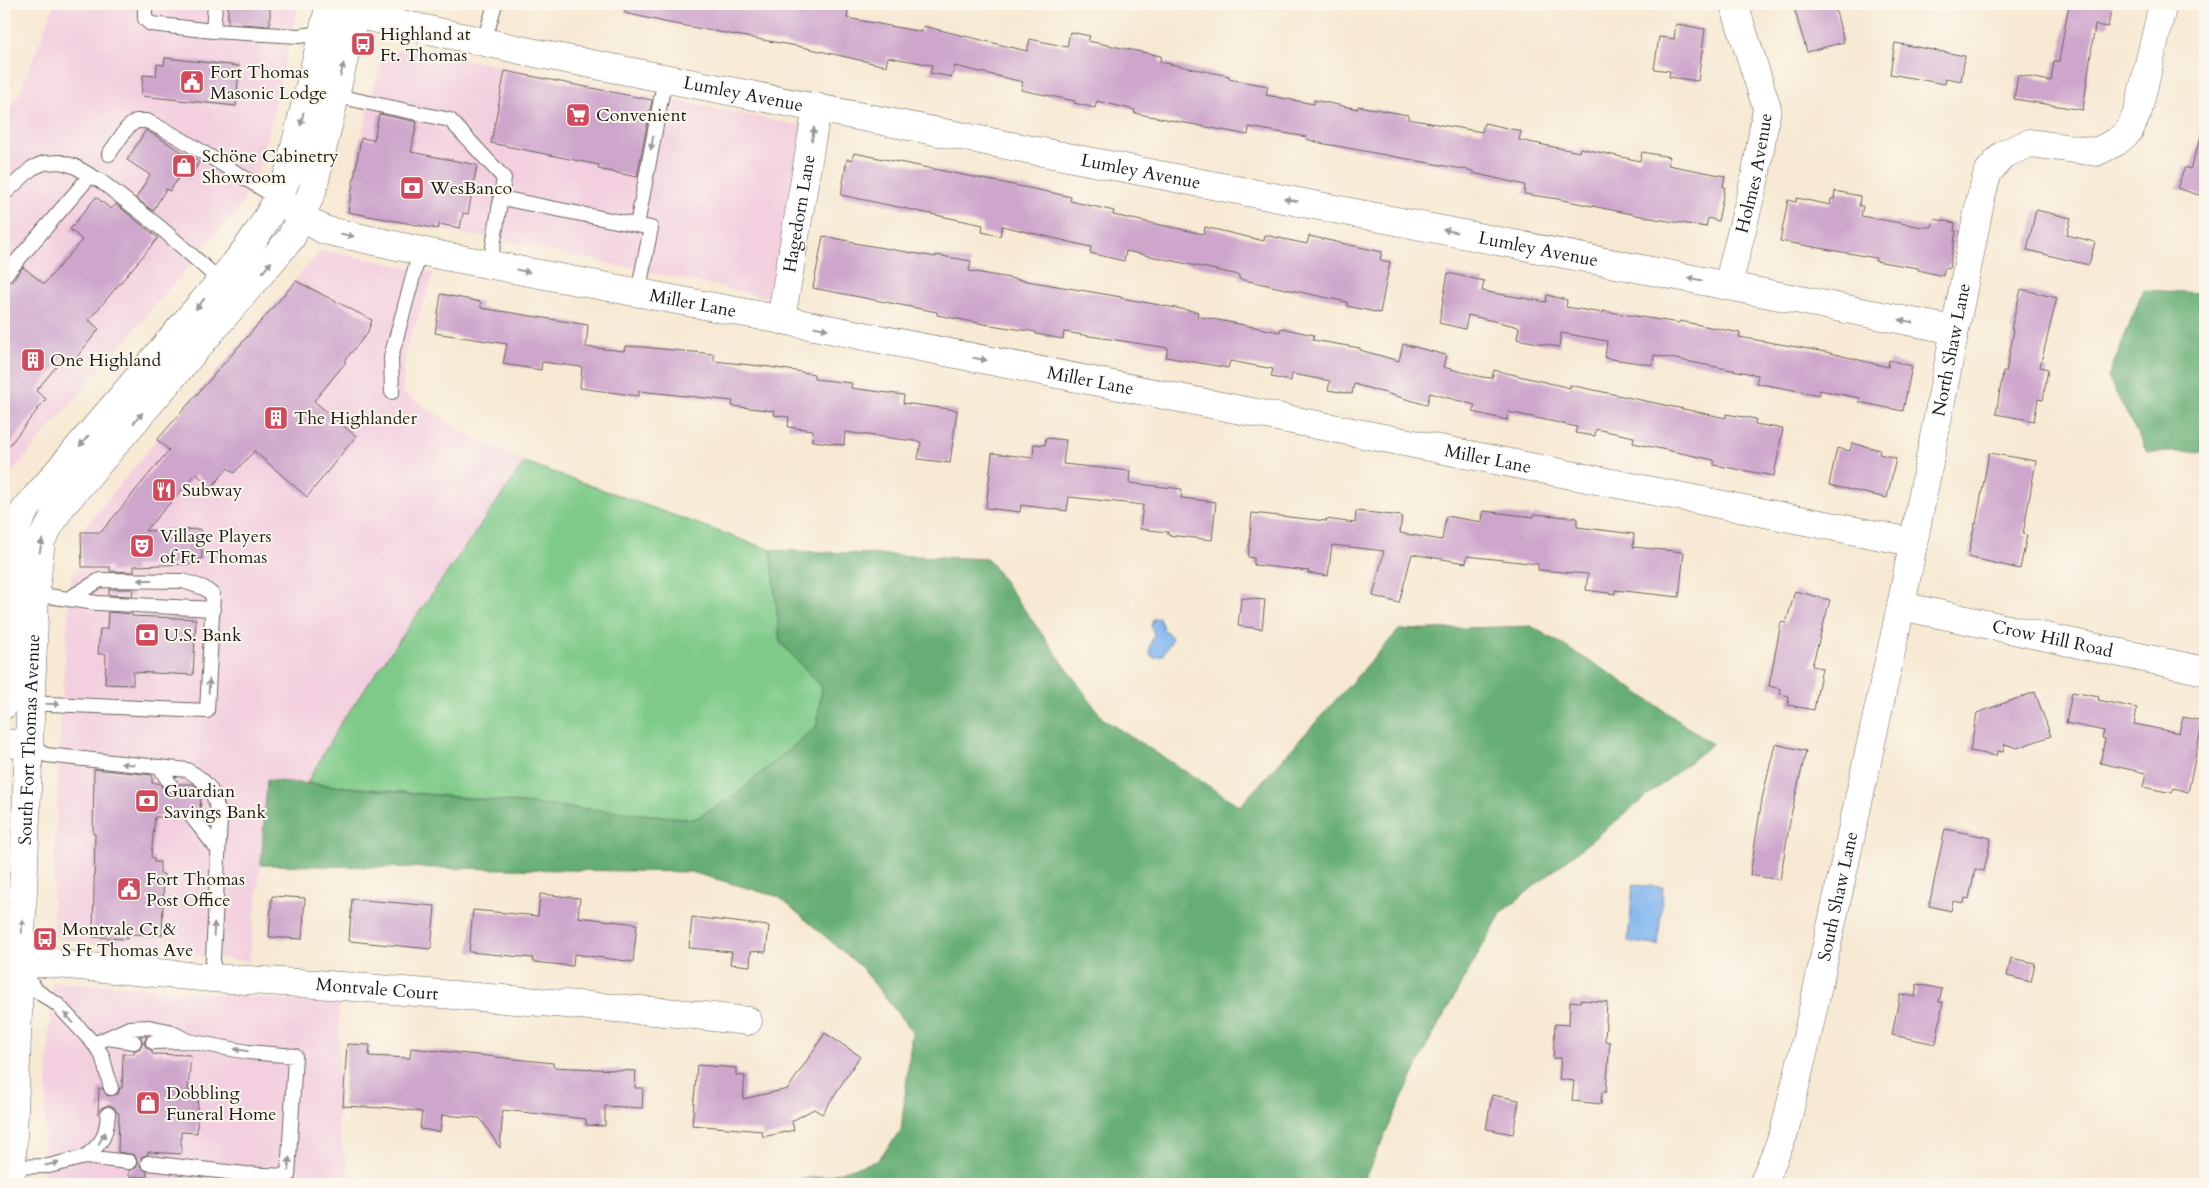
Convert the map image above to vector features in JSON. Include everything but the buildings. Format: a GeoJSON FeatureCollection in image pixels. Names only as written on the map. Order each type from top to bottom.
{"type":"FeatureCollection","features":[{"type":"Feature","properties":{"kind":"street","name":"Holmes Avenue"},"geometry":{"type":"LineString","coordinates":[[1728,285],[1755,178],[1767,108],[1734,4]]}},
{"type":"Feature","properties":{"kind":"street","name":"North Shaw Lane"},"geometry":{"type":"LineString","coordinates":[[1900,606],[1954,330],[1981,197],[1988,172],[2004,154],[2030,143],[2096,152],[2116,142],[2130,131],[2138,111],[2163,4]]}},
{"type":"Feature","properties":{"kind":"street","name":"Lumley Avenue"},"geometry":{"type":"LineString","coordinates":[[327,15],[356,8],[484,42],[1954,330]]}},
{"type":"Feature","properties":{"kind":"street","name":"South Fort Thomas Avenue"},"geometry":{"type":"LineString","coordinates":[[13,704],[35,594],[41,540],[62,507],[291,238],[312,192],[356,8]]}},
{"type":"Feature","properties":{"kind":"street","name":"South Fort Thomas Avenue"},"geometry":{"type":"LineString","coordinates":[[9,1173],[11,965],[25,867],[6,584],[17,526],[25,510],[266,223],[279,199],[296,146],[327,15]]}},
{"type":"Feature","properties":{"kind":"street","name":"Hagedorn Lane"},"geometry":{"type":"LineString","coordinates":[[782,320],[817,107]]}},
{"type":"Feature","properties":{"kind":"street","name":"Miller Lane"},"geometry":{"type":"LineString","coordinates":[[279,199],[302,217],[324,230],[420,251],[782,320],[1912,542]]}},
{"type":"Feature","properties":{"kind":"street"},"geometry":{"type":"LineString","coordinates":[[6,584],[35,594]]}},
{"type":"Feature","properties":{"kind":"street","name":"Crow Hill Road"},"geometry":{"type":"LineString","coordinates":[[1900,606],[2205,671]]}},
{"type":"Feature","properties":{"kind":"street","name":"South Shaw Lane"},"geometry":{"type":"LineString","coordinates":[[1764,1184],[1784,1133],[1806,1040],[1900,606]]}},
{"type":"Feature","properties":{"kind":"street","name":"Montvale Court"},"geometry":{"type":"LineString","coordinates":[[11,965],[46,963],[212,978],[326,984],[677,1013],[748,1021]]}},
{"type":"Feature","properties":{"kind":"lane"},"geometry":{"type":"LineString","coordinates":[[145,4],[145,19],[151,24],[213,31],[298,36],[327,15]]}},
{"type":"Feature","properties":{"kind":"lane"},"geometry":{"type":"LineString","coordinates":[[213,31],[215,4]]}},
{"type":"Feature","properties":{"kind":"lane"},"geometry":{"type":"LineString","coordinates":[[484,42],[495,4]]}},
{"type":"Feature","properties":{"kind":"lane"},"geometry":{"type":"LineString","coordinates":[[637,225],[666,78]]}},
{"type":"Feature","properties":{"kind":"lane"},"geometry":{"type":"LineString","coordinates":[[309,91],[450,120],[504,178],[490,265]]}},
{"type":"Feature","properties":{"kind":"lane"},"geometry":{"type":"LineString","coordinates":[[109,154],[127,128],[136,121],[147,122],[176,136],[279,199]]}},
{"type":"Feature","properties":{"kind":"lane"},"geometry":{"type":"LineString","coordinates":[[4,194],[32,168],[44,163],[60,162],[67,164],[90,176],[162,229],[240,298]]}},
{"type":"Feature","properties":{"kind":"lane"},"geometry":{"type":"LineString","coordinates":[[4,276],[90,176]]}},
{"type":"Feature","properties":{"kind":"lane"},"geometry":{"type":"LineString","coordinates":[[501,198],[651,228],[638,293]]}},
{"type":"Feature","properties":{"kind":"lane"},"geometry":{"type":"LineString","coordinates":[[392,392],[391,357],[420,251]]}},
{"type":"Feature","properties":{"kind":"lane"},"geometry":{"type":"LineString","coordinates":[[13,704],[207,711],[213,595],[204,588],[183,581],[100,580],[68,599]]}},
{"type":"Feature","properties":{"kind":"lane"},"geometry":{"type":"LineString","coordinates":[[35,594],[97,603],[213,609]]}},
{"type":"Feature","properties":{"kind":"lane"},"geometry":{"type":"LineString","coordinates":[[16,744],[46,755],[187,770],[203,779],[214,795],[220,818],[212,978]]}},
{"type":"Feature","properties":{"kind":"lane"},"geometry":{"type":"LineString","coordinates":[[160,767],[170,784]]}},
{"type":"Feature","properties":{"kind":"lane"},"geometry":{"type":"LineString","coordinates":[[192,817],[218,850]]}},
{"type":"Feature","properties":{"kind":"lane"},"geometry":{"type":"LineString","coordinates":[[11,965],[37,990],[58,1005],[94,1044],[102,1055],[111,1088]]}},
{"type":"Feature","properties":{"kind":"lane"},"geometry":{"type":"LineString","coordinates":[[94,1044],[129,1028],[149,1027],[168,1031],[188,1041]]}},
{"type":"Feature","properties":{"kind":"lane"},"geometry":{"type":"LineString","coordinates":[[107,1038],[134,1042]]}},
{"type":"Feature","properties":{"kind":"lane"},"geometry":{"type":"LineString","coordinates":[[148,1163],[245,1174],[288,1176],[295,1056],[248,1052],[188,1041],[152,1042]]}},
{"type":"Feature","properties":{"kind":"lane"},"geometry":{"type":"LineString","coordinates":[[85,1157],[99,1145],[106,1133],[108,1114]]}},
{"type":"Feature","properties":{"kind":"lane"},"geometry":{"type":"LineString","coordinates":[[9,1173],[85,1157],[129,1162]]}},
{"type":"Feature","properties":{"kind":"shaded area"},"geometry":{"type":"Polygon","coordinates":[[[55,4],[299,4],[259,169],[242,204],[4,481],[4,118],[17,98],[55,4]]]}},
{"type":"Feature","properties":{"kind":"shaded area"},"geometry":{"type":"Polygon","coordinates":[[[406,48],[803,126],[772,298],[504,241],[348,212],[361,138],[379,69],[383,61],[393,53],[406,48]]]}},
{"type":"Feature","properties":{"kind":"shaded area"},"geometry":{"type":"Polygon","coordinates":[[[321,250],[434,273],[406,350],[402,392],[464,432],[525,462],[340,724],[307,783],[267,780],[261,865],[249,961],[115,947],[55,937],[52,911],[61,716],[71,576],[82,567],[81,532],[157,440],[321,250]]]}},
{"type":"Feature","properties":{"kind":"shaded area"},"geometry":{"type":"Polygon","coordinates":[[[52,982],[131,986],[339,1005],[338,1128],[352,1184],[42,1184],[52,982]]]}},
{"type":"Feature","properties":{"kind":"green space"},"geometry":{"type":"Polygon","coordinates":[[[2143,290],[2205,293],[2205,452],[2147,452],[2108,378],[2143,290]]]}},
{"type":"Feature","properties":{"kind":"green space"},"geometry":{"type":"Polygon","coordinates":[[[525,462],[771,550],[780,642],[822,687],[817,726],[734,796],[695,819],[307,783],[340,724],[525,462]]]}},
{"type":"Feature","properties":{"kind":"green space"},"geometry":{"type":"Polygon","coordinates":[[[771,550],[988,559],[1103,719],[1240,806],[1399,630],[1531,626],[1611,674],[1712,744],[1502,912],[1428,1043],[1362,1184],[739,1184],[827,1176],[877,1161],[901,1131],[912,1032],[862,968],[779,897],[691,872],[261,865],[267,780],[695,819],[734,796],[817,726],[822,687],[780,642],[771,550]]]}},
{"type":"Feature","properties":{"kind":"water"},"geometry":{"type":"Polygon","coordinates":[[[1159,618],[1163,628],[1172,638],[1163,655],[1155,658],[1150,655],[1150,645],[1154,634],[1151,627],[1153,619],[1159,618]]]}},
{"type":"Feature","properties":{"kind":"water"},"geometry":{"type":"Polygon","coordinates":[[[1633,885],[1663,887],[1658,945],[1628,942],[1633,885]]]}},
{"type":"Feature","properties":{"kind":"place","name":"Highland at Ft. Thomas"},"geometry":{"type":"Point","coordinates":[363,44]}},
{"type":"Feature","properties":{"kind":"place","name":"Fort Thomas Masonic Lodge"},"geometry":{"type":"Point","coordinates":[192,82]}},
{"type":"Feature","properties":{"kind":"place","name":"Convenient"},"geometry":{"type":"Point","coordinates":[578,115]}},
{"type":"Feature","properties":{"kind":"place","name":"Schöne Cabinetry Showroom"},"geometry":{"type":"Point","coordinates":[184,166]}},
{"type":"Feature","properties":{"kind":"place","name":"WesBanco"},"geometry":{"type":"Point","coordinates":[412,188]}},
{"type":"Feature","properties":{"kind":"place","name":"One Highland"},"geometry":{"type":"Point","coordinates":[33,360]}},
{"type":"Feature","properties":{"kind":"place","name":"The Highlander"},"geometry":{"type":"Point","coordinates":[276,418]}},
{"type":"Feature","properties":{"kind":"place","name":"Subway"},"geometry":{"type":"Point","coordinates":[164,490]}},
{"type":"Feature","properties":{"kind":"place","name":"Village Players of Ft. Thomas"},"geometry":{"type":"Point","coordinates":[142,546]}},
{"type":"Feature","properties":{"kind":"place","name":"U.S. Bank"},"geometry":{"type":"Point","coordinates":[147,635]}},
{"type":"Feature","properties":{"kind":"place","name":"Guardian Savings Bank"},"geometry":{"type":"Point","coordinates":[147,801]}},
{"type":"Feature","properties":{"kind":"place","name":"Fort Thomas Post Office"},"geometry":{"type":"Point","coordinates":[129,889]}},
{"type":"Feature","properties":{"kind":"place","name":"Montvale Ct & S Ft Thomas Ave"},"geometry":{"type":"Point","coordinates":[45,939]}},
{"type":"Feature","properties":{"kind":"place","name":"Dobbling Funeral Home"},"geometry":{"type":"Point","coordinates":[148,1103]}}]}
